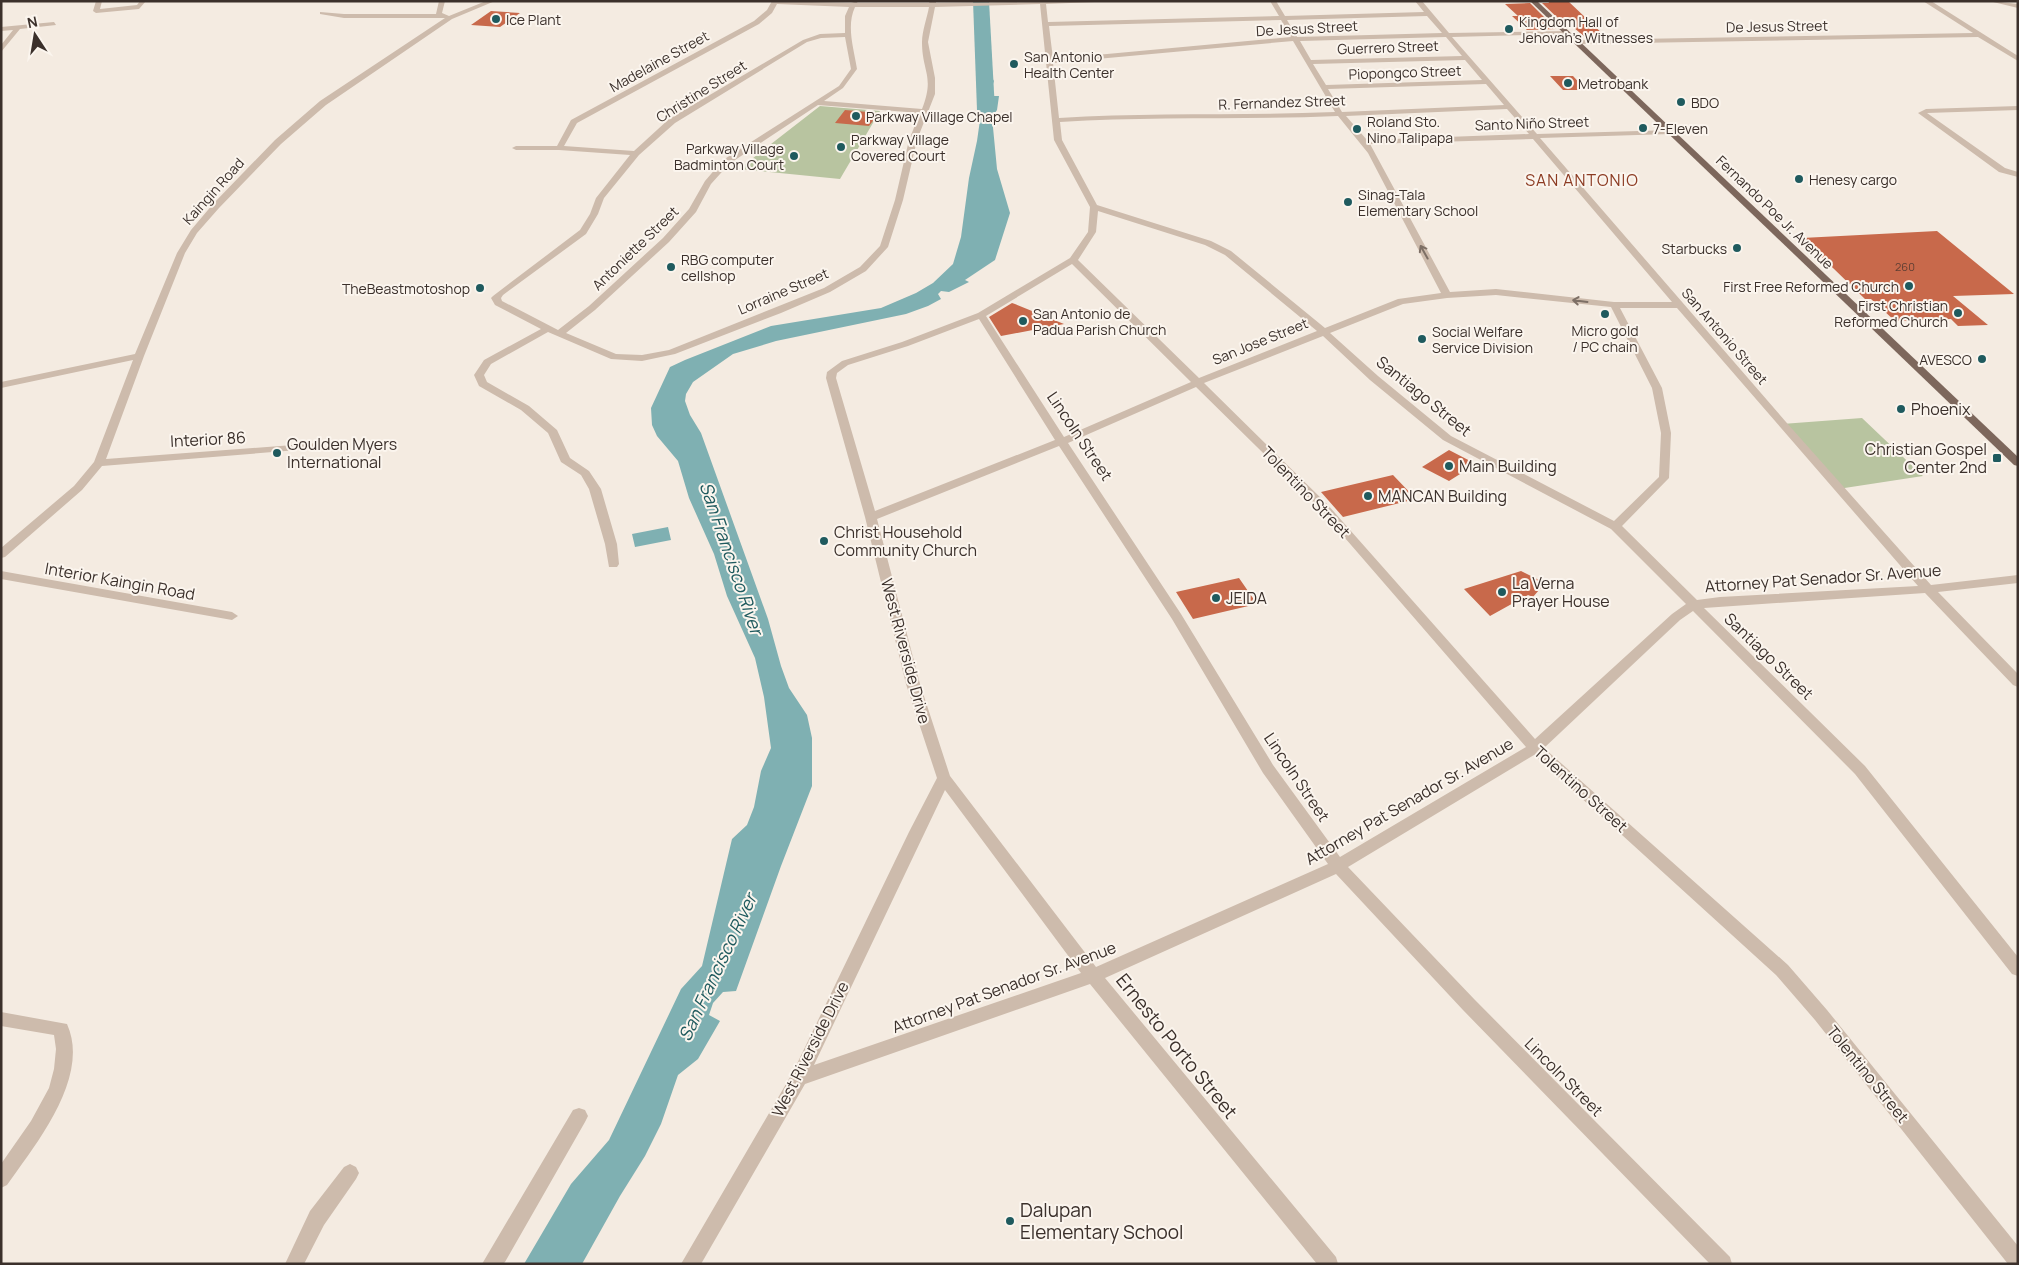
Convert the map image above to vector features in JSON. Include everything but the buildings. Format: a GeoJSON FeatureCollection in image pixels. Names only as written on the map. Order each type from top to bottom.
{"type":"FeatureCollection","features":[{"type":"Feature","properties":{"kind":"main road","name":"Fernando Poe Jr. Avenue"},"geometry":{"type":"LineString","coordinates":[[1534,1],[2018,463]]}},
{"type":"Feature","properties":{"kind":"street"},"geometry":{"type":"LineString","coordinates":[[99,1],[96,11],[141,4]]}},
{"type":"Feature","properties":{"kind":"street"},"geometry":{"type":"LineString","coordinates":[[442,1],[439,11],[445,17]]}},
{"type":"Feature","properties":{"kind":"street","name":"Kaingin Road"},"geometry":{"type":"LineString","coordinates":[[1,554],[78,488],[99,463],[139,356],[181,253],[194,232],[216,206],[278,142],[323,103],[387,62],[445,17],[492,1]]}},
{"type":"Feature","properties":{"kind":"street"},"geometry":{"type":"LineString","coordinates":[[775,2],[968,5],[1116,1]]}},
{"type":"Feature","properties":{"kind":"street"},"geometry":{"type":"LineString","coordinates":[[1273,1],[1339,113],[1365,142],[1447,295]]}},
{"type":"Feature","properties":{"kind":"street","name":"San Antonio Street"},"geometry":{"type":"LineString","coordinates":[[1418,1],[1928,589],[2018,682]]}},
{"type":"Feature","properties":{"kind":"street"},"geometry":{"type":"LineString","coordinates":[[1926,1],[2018,59]]}},
{"type":"Feature","properties":{"kind":"street"},"geometry":{"type":"LineString","coordinates":[[1995,1],[2018,6]]}},
{"type":"Feature","properties":{"kind":"street","name":"Madelaine Street"},"geometry":{"type":"LineString","coordinates":[[559,148],[574,122],[765,17],[775,2]]}},
{"type":"Feature","properties":{"kind":"street"},"geometry":{"type":"LineString","coordinates":[[1043,2],[1058,140],[1094,207]]}},
{"type":"Feature","properties":{"kind":"street","name":"Antoniette Street"},"geometry":{"type":"LineString","coordinates":[[559,334],[592,308],[666,240],[693,210],[708,182],[726,162],[841,87],[854,69],[848,34],[848,16],[854,3]]}},
{"type":"Feature","properties":{"kind":"street","name":"Lorraine Street"},"geometry":{"type":"LineString","coordinates":[[507,306],[559,334],[614,357],[642,358],[672,352],[778,310],[827,290],[863,269],[884,247],[923,111],[931,94],[932,78],[925,42],[932,3]]}},
{"type":"Feature","properties":{"kind":"street"},"geometry":{"type":"LineString","coordinates":[[322,13],[344,16],[445,17]]}},
{"type":"Feature","properties":{"kind":"street"},"geometry":{"type":"LineString","coordinates":[[1045,24],[1430,14]]}},
{"type":"Feature","properties":{"kind":"street"},"geometry":{"type":"LineString","coordinates":[[1,29],[54,24]]}},
{"type":"Feature","properties":{"kind":"street"},"geometry":{"type":"LineString","coordinates":[[2,49],[18,28]]}},
{"type":"Feature","properties":{"kind":"street","name":"De Jesus Street"},"geometry":{"type":"LineString","coordinates":[[1049,61],[1295,39],[1566,32]]}},
{"type":"Feature","properties":{"kind":"street","name":"Christine Street"},"geometry":{"type":"LineString","coordinates":[[507,306],[498,302],[496,298],[500,292],[583,232],[594,214],[600,198],[636,153],[655,134],[805,41],[820,36],[848,34]]}},
{"type":"Feature","properties":{"kind":"street","name":"De Jesus Street"},"geometry":{"type":"LineString","coordinates":[[1577,42],[1978,35]]}},
{"type":"Feature","properties":{"kind":"street","name":"Guerrero Street"},"geometry":{"type":"LineString","coordinates":[[1309,62],[1468,58]]}},
{"type":"Feature","properties":{"kind":"street","name":"Piopongco Street"},"geometry":{"type":"LineString","coordinates":[[1323,86],[1488,82]]}},
{"type":"Feature","properties":{"kind":"street"},"geometry":{"type":"LineString","coordinates":[[816,102],[923,111]]}},
{"type":"Feature","properties":{"kind":"street","name":"R. Fernandez Street"},"geometry":{"type":"LineString","coordinates":[[1055,120],[1106,117],[1275,117],[1339,113],[1510,108]]}},
{"type":"Feature","properties":{"kind":"street"},"geometry":{"type":"LineString","coordinates":[[2018,108],[1926,111],[1922,114],[2002,170],[2018,175]]}},
{"type":"Feature","properties":{"kind":"street","name":"Santo Niño Street"},"geometry":{"type":"LineString","coordinates":[[1365,142],[1670,132]]}},
{"type":"Feature","properties":{"kind":"street"},"geometry":{"type":"LineString","coordinates":[[516,148],[559,148],[636,153]]}},
{"type":"Feature","properties":{"kind":"street","name":"West Riverside Drive"},"geometry":{"type":"LineString","coordinates":[[690,1264],[798,1078],[916,832],[944,778],[913,684],[871,517],[831,385],[832,372],[845,364],[982,315],[1073,260],[1092,232],[1094,207]]}},
{"type":"Feature","properties":{"kind":"street","name":"Santiago Street"},"geometry":{"type":"LineString","coordinates":[[1094,207],[1208,243],[1228,253],[1324,332],[1374,378],[1447,438],[1615,526],[1860,770],[2018,969]]}},
{"type":"Feature","properties":{"kind":"street","name":"Tolentino Street"},"geometry":{"type":"LineString","coordinates":[[1073,260],[1323,506],[1535,748],[1782,970],[2018,1260]]}},
{"type":"Feature","properties":{"kind":"street","name":"San Jose Street"},"geometry":{"type":"LineString","coordinates":[[871,517],[1063,441],[1196,383],[1402,302],[1447,295],[1496,292],[1614,305],[1680,305]]}},
{"type":"Feature","properties":{"kind":"street"},"geometry":{"type":"LineString","coordinates":[[1614,305],[1657,388],[1666,433],[1664,478],[1615,526]]}},
{"type":"Feature","properties":{"kind":"street","name":"Lincoln Street"},"geometry":{"type":"LineString","coordinates":[[982,315],[1036,403],[1063,441],[1177,617],[1268,769],[1338,866],[1469,1005],[1723,1264]]}},
{"type":"Feature","properties":{"kind":"street"},"geometry":{"type":"LineString","coordinates":[[549,328],[486,362],[480,375],[483,384],[525,408],[553,432],[565,460],[585,473],[595,489],[611,544],[612,564]]}},
{"type":"Feature","properties":{"kind":"street"},"geometry":{"type":"LineString","coordinates":[[1,385],[139,356]]}},
{"type":"Feature","properties":{"kind":"street","name":"Interior 86"},"geometry":{"type":"LineString","coordinates":[[99,463],[319,446]]}},
{"type":"Feature","properties":{"kind":"street","name":"Interior Kaingin Road"},"geometry":{"type":"LineString","coordinates":[[1,575],[232,616]]}},
{"type":"Feature","properties":{"kind":"street","name":"Attorney Pat Senador Sr. Avenue"},"geometry":{"type":"LineString","coordinates":[[798,1078],[1093,976],[1338,866],[1535,748],[1676,617],[1694,605],[1720,601],[1928,589],[2018,579]]}},
{"type":"Feature","properties":{"kind":"street","name":"Ernesto Porto Street"},"geometry":{"type":"LineString","coordinates":[[944,778],[1093,976],[1329,1264]]}},
{"type":"Feature","properties":{"kind":"street"},"geometry":{"type":"LineString","coordinates":[[1,1019],[61,1029],[65,1041],[65,1059],[50,1110],[1,1179]]}},
{"type":"Feature","properties":{"kind":"street"},"geometry":{"type":"LineString","coordinates":[[491,1264],[579,1116]]}},
{"type":"Feature","properties":{"kind":"street"},"geometry":{"type":"LineString","coordinates":[[294,1264],[317,1218],[350,1173]]}},
{"type":"Feature","properties":{"kind":"green space"},"geometry":{"type":"Polygon","coordinates":[[[820,106],[880,111],[840,179],[739,169],[820,106]]]}},
{"type":"Feature","properties":{"kind":"green space"},"geometry":{"type":"Polygon","coordinates":[[[1862,418],[1923,476],[1838,489],[1782,424],[1862,418]]]}},
{"type":"Feature","properties":{"kind":"water"},"geometry":{"type":"Polygon","coordinates":[[[979,67],[985,67],[994,81],[989,96],[999,96],[997,110],[992,117],[997,169],[1010,213],[995,260],[965,280],[969,282],[949,292],[941,291],[938,294],[941,299],[906,314],[776,341],[733,354],[693,382],[686,394],[685,401],[690,415],[701,433],[768,619],[789,688],[807,715],[812,738],[812,786],[736,991],[723,992],[713,1003],[709,1015],[720,1021],[698,1059],[678,1075],[661,1124],[645,1156],[582,1264],[524,1264],[571,1184],[609,1140],[681,989],[702,966],[732,839],[747,825],[754,807],[761,771],[771,748],[764,697],[755,658],[727,596],[714,554],[689,498],[678,461],[657,436],[652,425],[651,408],[670,367],[771,326],[881,308],[916,293],[933,283],[953,264],[961,237],[981,113],[979,67]]]}},
{"type":"Feature","properties":{"kind":"water"},"geometry":{"type":"Polygon","coordinates":[[[668,527],[671,540],[635,547],[632,534],[668,527]]]}},
{"type":"Feature","properties":{"kind":"waterway","name":"San Francisco River"},"geometry":{"type":"LineString","coordinates":[[981,1],[986,110]]}},
{"type":"Feature","properties":{"kind":"place","name":"Ice Plant"},"geometry":{"type":"Point","coordinates":[496,19]}},
{"type":"Feature","properties":{"kind":"place","name":"Kingdom Hall of Jehovah's Witnesses"},"geometry":{"type":"Point","coordinates":[1509,29]}},
{"type":"Feature","properties":{"kind":"place","name":"San Antonio Health Center"},"geometry":{"type":"Point","coordinates":[1014,64]}},
{"type":"Feature","properties":{"kind":"place","name":"Metrobank"},"geometry":{"type":"Point","coordinates":[1568,83]}},
{"type":"Feature","properties":{"kind":"place","name":"BDO"},"geometry":{"type":"Point","coordinates":[1681,102]}},
{"type":"Feature","properties":{"kind":"place","name":"Parkway Village Chapel"},"geometry":{"type":"Point","coordinates":[856,116]}},
{"type":"Feature","properties":{"kind":"place","name":"7-Eleven"},"geometry":{"type":"Point","coordinates":[1643,128]}},
{"type":"Feature","properties":{"kind":"place","name":"Roland Sto. Nino Talipapa"},"geometry":{"type":"Point","coordinates":[1357,129]}},
{"type":"Feature","properties":{"kind":"place","name":"Parkway Village Covered Court"},"geometry":{"type":"Point","coordinates":[841,147]}},
{"type":"Feature","properties":{"kind":"place","name":"Parkway Village Badminton Court"},"geometry":{"type":"Point","coordinates":[794,156]}},
{"type":"Feature","properties":{"kind":"place","name":"Henesy cargo"},"geometry":{"type":"Point","coordinates":[1799,179]}},
{"type":"Feature","properties":{"kind":"place","name":"Sinag-Tala Elementary School"},"geometry":{"type":"Point","coordinates":[1348,202]}},
{"type":"Feature","properties":{"kind":"place","name":"Starbucks"},"geometry":{"type":"Point","coordinates":[1737,248]}},
{"type":"Feature","properties":{"kind":"place","name":"RBG computer cellshop"},"geometry":{"type":"Point","coordinates":[671,267]}},
{"type":"Feature","properties":{"kind":"place","name":"First Free Reformed Church"},"geometry":{"type":"Point","coordinates":[1909,286]}},
{"type":"Feature","properties":{"kind":"place","name":"TheBeastmotoshop"},"geometry":{"type":"Point","coordinates":[480,288]}},
{"type":"Feature","properties":{"kind":"place","name":"First Christian Reformed Church"},"geometry":{"type":"Point","coordinates":[1958,313]}},
{"type":"Feature","properties":{"kind":"place","name":"Micro gold / PC chain"},"geometry":{"type":"Point","coordinates":[1605,314]}},
{"type":"Feature","properties":{"kind":"place","name":"San Antonio de Padua Parish Church"},"geometry":{"type":"Point","coordinates":[1023,321]}},
{"type":"Feature","properties":{"kind":"place","name":"Social Welfare Service Division"},"geometry":{"type":"Point","coordinates":[1422,339]}},
{"type":"Feature","properties":{"kind":"place","name":"AVESCO"},"geometry":{"type":"Point","coordinates":[1982,359]}},
{"type":"Feature","properties":{"kind":"place","name":"Phoenix"},"geometry":{"type":"Point","coordinates":[1901,409]}},
{"type":"Feature","properties":{"kind":"place","name":"Goulden Myers International"},"geometry":{"type":"Point","coordinates":[277,453]}},
{"type":"Feature","properties":{"kind":"place","name":"Christian Gospel Center 2nd"},"geometry":{"type":"Point","coordinates":[1997,458]}},
{"type":"Feature","properties":{"kind":"place","name":"Main Building"},"geometry":{"type":"Point","coordinates":[1449,466]}},
{"type":"Feature","properties":{"kind":"place","name":"MANCAN Building"},"geometry":{"type":"Point","coordinates":[1368,496]}},
{"type":"Feature","properties":{"kind":"place","name":"Christ Household Community Church"},"geometry":{"type":"Point","coordinates":[824,541]}},
{"type":"Feature","properties":{"kind":"place","name":"La Verna Prayer House"},"geometry":{"type":"Point","coordinates":[1502,592]}},
{"type":"Feature","properties":{"kind":"place","name":"JEIDA"},"geometry":{"type":"Point","coordinates":[1216,598]}},
{"type":"Feature","properties":{"kind":"place","name":"Dalupan Elementary School"},"geometry":{"type":"Point","coordinates":[1010,1221]}},
{"type":"Feature","properties":{"kind":"district","name":"SAN ANTONIO"},"geometry":{"type":"Point","coordinates":[1582,180]}}]}
